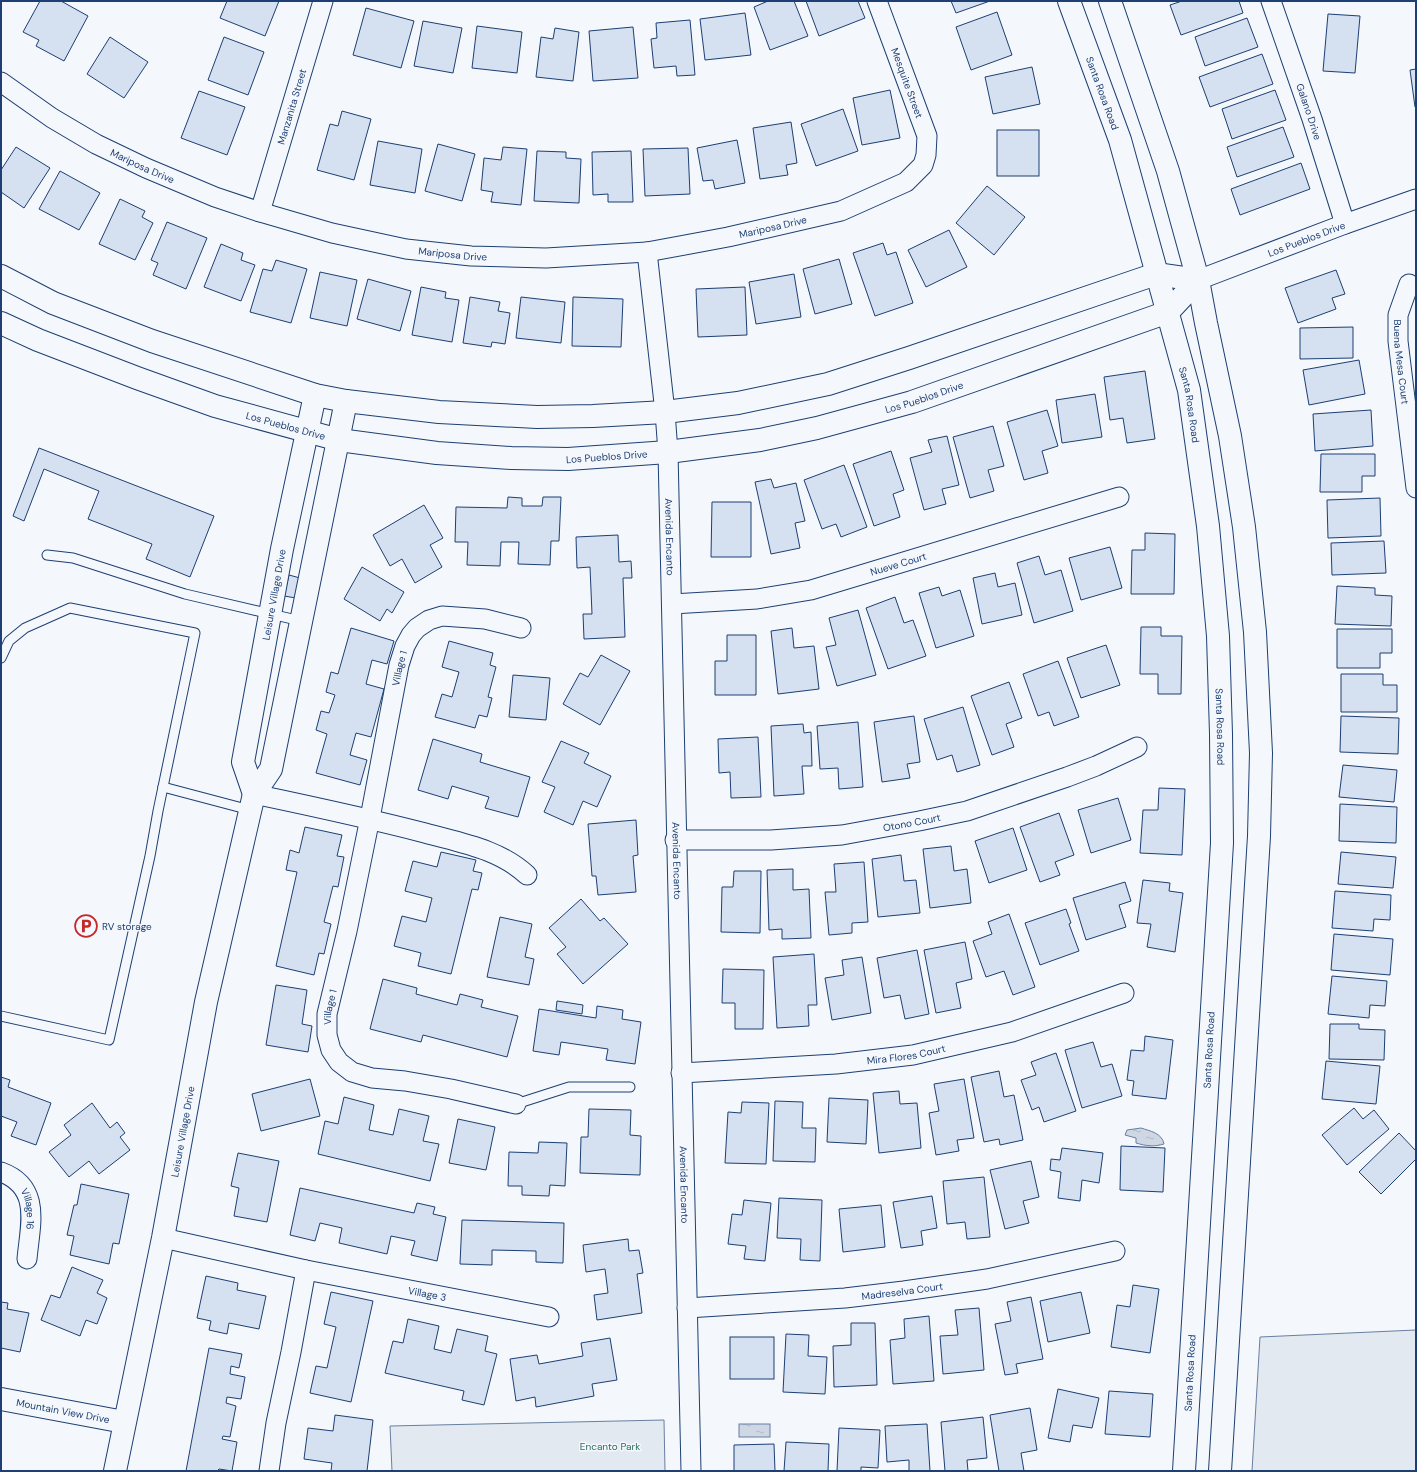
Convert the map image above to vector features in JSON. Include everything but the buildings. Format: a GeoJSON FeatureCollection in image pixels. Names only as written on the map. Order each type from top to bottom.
{"type":"FeatureCollection","features":[{"type":"Feature","properties":{"kind":"street","name":"Manzanita Street"},"geometry":{"type":"LineString","coordinates":[[260,212],[323,1]]}},
{"type":"Feature","properties":{"kind":"street","name":"Mesquite Street"},"geometry":{"type":"LineString","coordinates":[[877,1],[927,136],[926,155],[923,165]]}},
{"type":"Feature","properties":{"kind":"street","name":"Santa Rosa Road"},"geometry":{"type":"LineString","coordinates":[[1069,1],[1120,140],[1189,390],[1208,526],[1218,636],[1222,842],[1184,1471]]}},
{"type":"Feature","properties":{"kind":"street"},"geometry":{"type":"LineString","coordinates":[[1110,1],[1168,171],[1198,280],[1230,436],[1244,527],[1255,632],[1261,753],[1259,836],[1220,1471]]}},
{"type":"Feature","properties":{"kind":"street","name":"Galano Drive"},"geometry":{"type":"LineString","coordinates":[[1271,1],[1312,119],[1345,224]]}},
{"type":"Feature","properties":{"kind":"street","name":"Mariposa Drive"},"geometry":{"type":"LineString","coordinates":[[1,82],[52,118],[96,144],[146,168],[214,197],[332,233],[406,249],[471,256],[546,258],[647,252],[728,237],[841,211],[906,182],[923,165]]}},
{"type":"Feature","properties":{"kind":"street","name":"Los Pueblos Drive"},"geometry":{"type":"LineString","coordinates":[[1,323],[38,340],[215,406],[339,440],[437,453],[510,458],[568,459],[668,452],[760,440],[810,430],[905,404],[1168,312],[1198,280],[1345,224],[1416,199]]}},
{"type":"Feature","properties":{"kind":"street","name":"Avenida Encanto"},"geometry":{"type":"LineString","coordinates":[[647,252],[668,452],[672,604],[675,840],[691,1471]]}},
{"type":"Feature","properties":{"kind":"street","name":"Los Pueblos Drive"},"geometry":{"type":"LineString","coordinates":[[1,276],[53,303],[152,341],[315,395],[346,401],[439,412],[537,417],[594,416],[665,412],[738,403],[828,384],[1156,274],[1198,280]]}},
{"type":"Feature","properties":{"kind":"street","name":"Buena Mesa Court"},"geometry":{"type":"LineString","coordinates":[[1409,284],[1398,315],[1398,341],[1416,488]]}},
{"type":"Feature","properties":{"kind":"street","name":"Leisure Village Drive"},"geometry":{"type":"LineString","coordinates":[[252,802],[243,762],[282,549],[315,395]]}},
{"type":"Feature","properties":{"kind":"street","name":"Leisure Village Drive"},"geometry":{"type":"LineString","coordinates":[[115,1471],[163,1238],[206,1002],[252,802],[271,769],[346,401]]}},
{"type":"Feature","properties":{"kind":"street","name":"Nueve Court"},"geometry":{"type":"LineString","coordinates":[[672,604],[757,600],[811,590],[1119,497]]}},
{"type":"Feature","properties":{"kind":"street"},"geometry":{"type":"LineString","coordinates":[[282,549],[314,557]]}},
{"type":"Feature","properties":{"kind":"street","name":"Village 1"},"geometry":{"type":"LineString","coordinates":[[516,1104],[451,1089],[405,1081],[372,1078],[352,1072],[339,1062],[331,1050],[326,1035],[327,1014],[347,931],[399,665],[405,646],[417,628],[429,620],[442,616],[485,619],[521,628]]}},
{"type":"Feature","properties":{"kind":"street","name":"Otono Court"},"geometry":{"type":"LineString","coordinates":[[675,840],[771,840],[834,836],[919,821],[967,811],[1067,777],[1096,766],[1137,747]]}},
{"type":"Feature","properties":{"kind":"street"},"geometry":{"type":"LineString","coordinates":[[252,802],[370,818],[484,849],[503,857],[527,875]]}},
{"type":"Feature","properties":{"kind":"street","name":"Mira Flores Court"},"geometry":{"type":"LineString","coordinates":[[681,1073],[836,1064],[913,1055],[1012,1032],[1124,992]]}},
{"type":"Feature","properties":{"kind":"street","name":"Village 16"},"geometry":{"type":"LineString","coordinates":[[1,1172],[9,1175],[21,1184],[28,1194],[32,1207],[27,1258]]}},
{"type":"Feature","properties":{"kind":"street","name":"Village 3"},"geometry":{"type":"LineString","coordinates":[[163,1238],[306,1270],[549,1317]]}},
{"type":"Feature","properties":{"kind":"street","name":"Madreselva Court"},"geometry":{"type":"LineString","coordinates":[[687,1308],[845,1298],[904,1292],[988,1279],[1115,1251]]}},
{"type":"Feature","properties":{"kind":"street"},"geometry":{"type":"LineString","coordinates":[[269,1471],[276,1424],[306,1270]]}},
{"type":"Feature","properties":{"kind":"street","name":"Mountain View Drive"},"geometry":{"type":"LineString","coordinates":[[1,1399],[124,1422]]}},
{"type":"Feature","properties":{"kind":"lane"},"geometry":{"type":"LineString","coordinates":[[47,555],[73,558],[185,594],[301,621]]}},
{"type":"Feature","properties":{"kind":"lane"},"geometry":{"type":"LineString","coordinates":[[1,658],[9,641],[25,628],[70,608],[195,633],[124,977],[109,1040],[1,1016]]}},
{"type":"Feature","properties":{"kind":"lane"},"geometry":{"type":"LineString","coordinates":[[163,787],[252,802]]}},
{"type":"Feature","properties":{"kind":"lane"},"geometry":{"type":"LineString","coordinates":[[516,1104],[569,1087],[630,1087]]}},
{"type":"Feature","properties":{"kind":"green space"},"geometry":{"type":"Polygon","coordinates":[[[1416,1330],[1416,1471],[1252,1471],[1260,1337],[1416,1330]]]}},
{"type":"Feature","properties":{"kind":"green space","name":"Encanto Park"},"geometry":{"type":"Polygon","coordinates":[[[664,1420],[665,1471],[392,1471],[390,1426],[664,1420]]]}},
{"type":"Feature","properties":{"kind":"water"},"geometry":{"type":"Polygon","coordinates":[[[1141,1128],[1152,1131],[1161,1137],[1164,1144],[1153,1146],[1143,1145],[1136,1143],[1136,1138],[1125,1135],[1127,1130],[1141,1128]]]}},
{"type":"Feature","properties":{"kind":"water"},"geometry":{"type":"Polygon","coordinates":[[[739,1424],[770,1424],[770,1437],[739,1437],[739,1424]]]}},
{"type":"Feature","properties":{"kind":"place","name":"RV storage"},"geometry":{"type":"Point","coordinates":[86,926]}}]}
